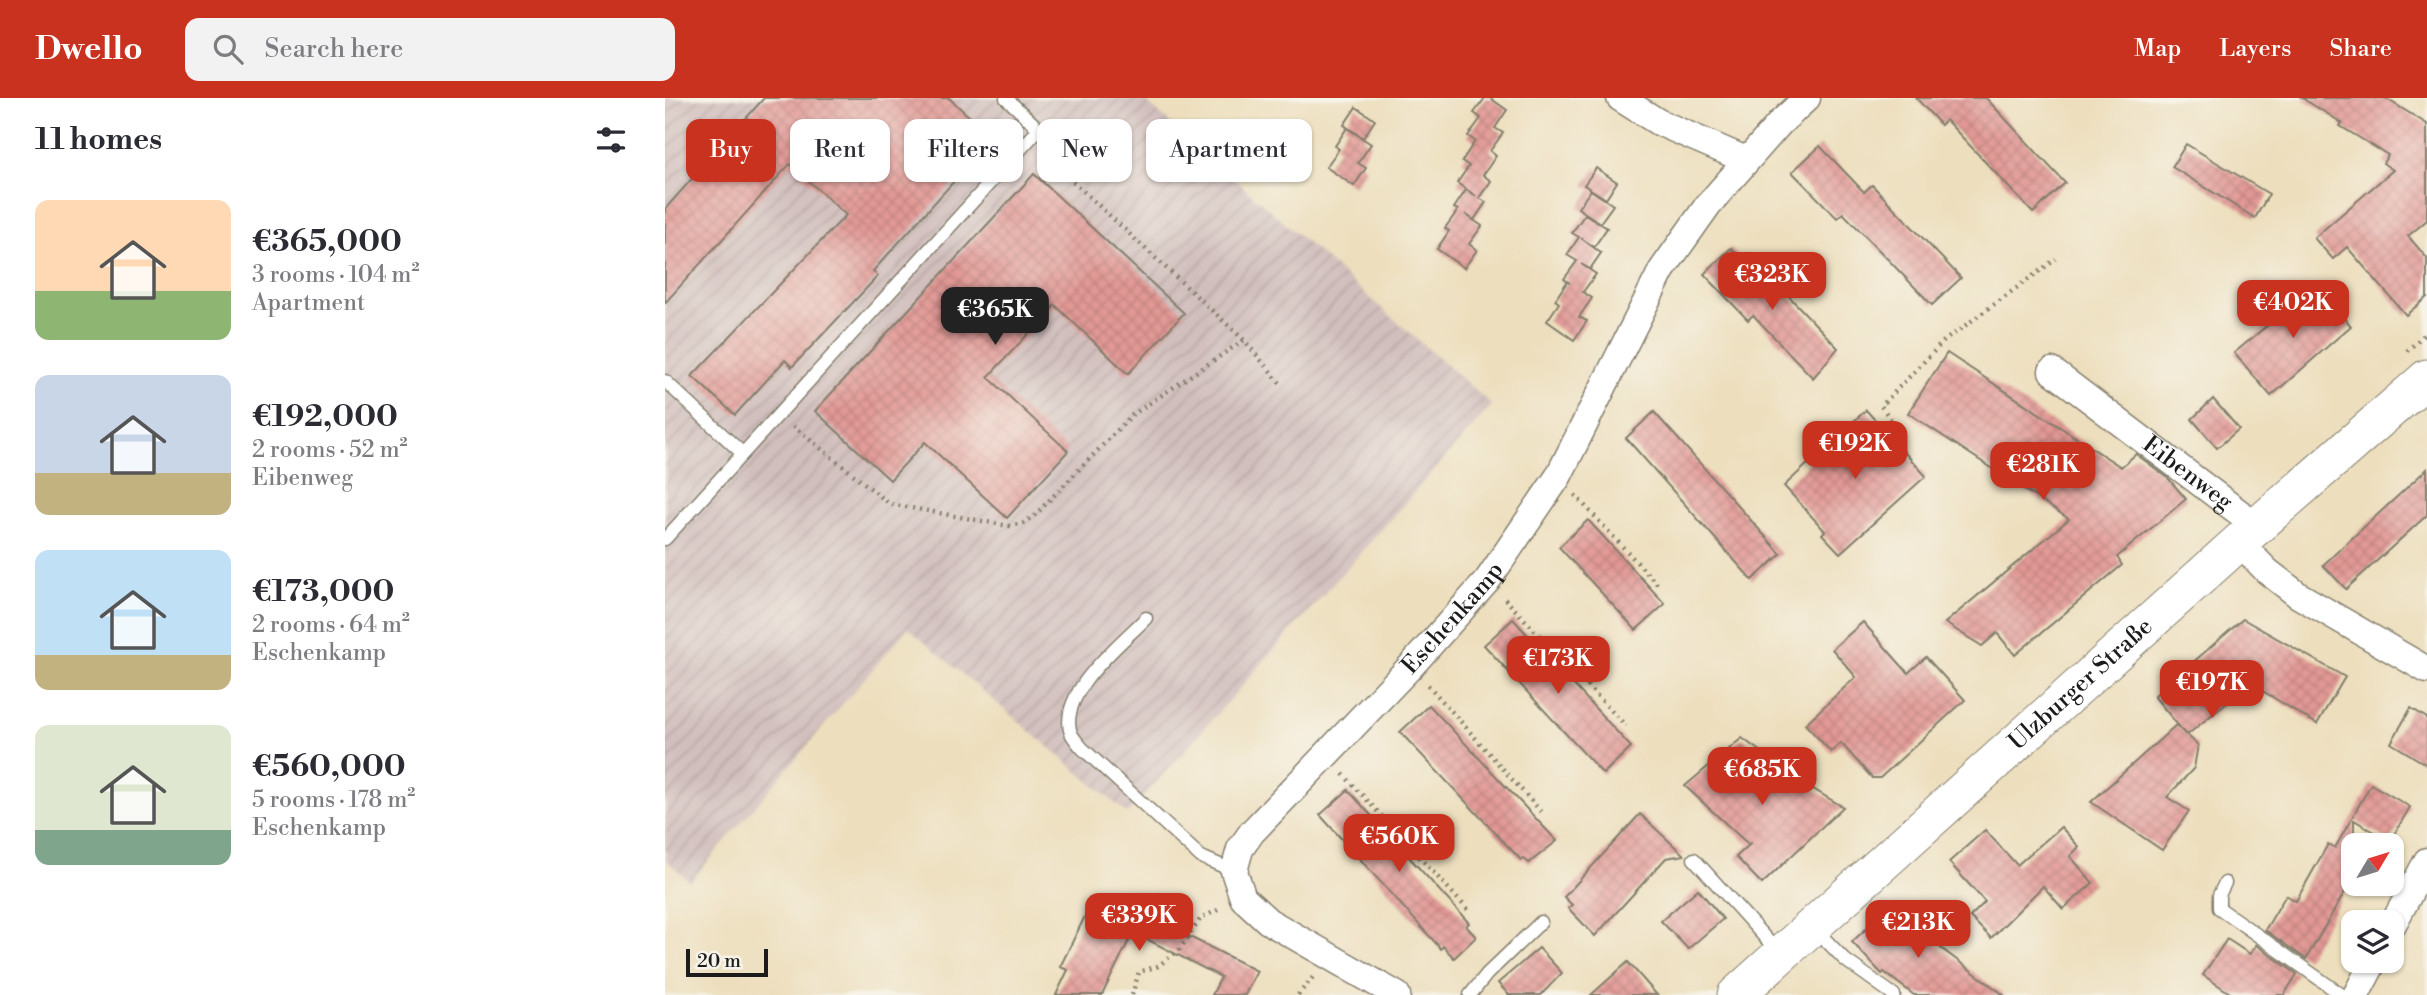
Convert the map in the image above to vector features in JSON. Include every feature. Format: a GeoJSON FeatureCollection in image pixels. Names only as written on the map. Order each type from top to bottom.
{"type":"FeatureCollection","features":[{"type":"Feature","properties":{"kind":"main road","name":"Ulzburger Straße"},"geometry":{"type":"LineString","coordinates":[[1736,995],[2248,534],[2427,378]]}},
{"type":"Feature","properties":{"kind":"street"},"geometry":{"type":"LineString","coordinates":[[1620,98],[1658,122],[1746,160]]}},
{"type":"Feature","properties":{"kind":"street","name":"Eschenkamp"},"geometry":{"type":"LineString","coordinates":[[1234,871],[1240,849],[1252,832],[1411,666],[1487,581],[1558,477],[1662,270],[1708,205],[1780,123],[1807,98]]}},
{"type":"Feature","properties":{"kind":"street","name":"Eibenweg"},"geometry":{"type":"LineString","coordinates":[[2052,371],[2248,534],[2267,571],[2298,595],[2427,670]]}},
{"type":"Feature","properties":{"kind":"street"},"geometry":{"type":"LineString","coordinates":[[2401,910],[2427,861]]}},
{"type":"Feature","properties":{"kind":"street"},"geometry":{"type":"LineString","coordinates":[[1234,871],[1243,898],[1268,921],[1397,995]]}},
{"type":"Feature","properties":{"kind":"street"},"geometry":{"type":"LineString","coordinates":[[2356,995],[2368,973]]}},
{"type":"Feature","properties":{"kind":"lane"},"geometry":{"type":"LineString","coordinates":[[665,539],[1039,129],[1006,98]]}},
{"type":"Feature","properties":{"kind":"lane"},"geometry":{"type":"LineString","coordinates":[[665,381],[742,453]]}},
{"type":"Feature","properties":{"kind":"lane"},"geometry":{"type":"LineString","coordinates":[[1146,618],[1077,692],[1070,710],[1069,732],[1082,748],[1201,857],[1234,871]]}},
{"type":"Feature","properties":{"kind":"lane"},"geometry":{"type":"LineString","coordinates":[[1694,859],[1781,954]]}},
{"type":"Feature","properties":{"kind":"lane"},"geometry":{"type":"LineString","coordinates":[[2225,883],[2219,895],[2218,908],[2342,995]]}},
{"type":"Feature","properties":{"kind":"lane"},"geometry":{"type":"LineString","coordinates":[[1470,995],[1487,974],[1541,922]]}},
{"type":"Feature","properties":{"kind":"lane"},"geometry":{"type":"LineString","coordinates":[[1812,927],[1846,960],[1894,995]]}},
{"type":"Feature","properties":{"kind":"path"},"geometry":{"type":"LineString","coordinates":[[1028,140],[1244,340],[1280,383]]}},
{"type":"Feature","properties":{"kind":"path"},"geometry":{"type":"LineString","coordinates":[[1888,447],[1901,432],[1881,406],[1944,341],[2056,260]]}},
{"type":"Feature","properties":{"kind":"path"},"geometry":{"type":"LineString","coordinates":[[778,414],[890,504],[1009,526],[1023,523],[1035,515],[1132,415],[1244,340]]}},
{"type":"Feature","properties":{"kind":"path"},"geometry":{"type":"LineString","coordinates":[[1558,477],[1658,585]]}},
{"type":"Feature","properties":{"kind":"path"},"geometry":{"type":"LineString","coordinates":[[1487,581],[1626,726]]}},
{"type":"Feature","properties":{"kind":"path"},"geometry":{"type":"LineString","coordinates":[[1411,666],[1544,815]]}},
{"type":"Feature","properties":{"kind":"path"},"geometry":{"type":"LineString","coordinates":[[1326,755],[1469,911]]}},
{"type":"Feature","properties":{"kind":"path"},"geometry":{"type":"LineString","coordinates":[[1132,995],[1139,972],[1158,966],[1180,949],[1201,918],[1243,898]]}},
{"type":"Feature","properties":{"kind":"shaded area"},"geometry":{"type":"Polygon","coordinates":[[[665,98],[1142,98],[1166,119],[1146,119],[1146,182],[1238,182],[1492,405],[1128,814],[908,628],[690,882],[665,859],[665,98]]]}},
{"type":"Feature","properties":{"kind":"building"},"geometry":{"type":"Polygon","coordinates":[[[764,98],[949,98],[972,119],[904,119],[904,182],[953,182],[873,271],[878,276],[792,367],[785,360],[735,415],[692,376],[846,215],[810,182],[890,182],[890,119],[790,119],[790,164],[776,180],[776,119],[745,119],[764,98]]]}},
{"type":"Feature","properties":{"kind":"building"},"geometry":{"type":"Polygon","coordinates":[[[1485,98],[1490,98],[1507,110],[1495,128],[1503,133],[1490,151],[1496,156],[1483,175],[1491,181],[1479,198],[1486,202],[1474,220],[1465,214],[1482,226],[1469,244],[1477,250],[1464,268],[1437,249],[1449,231],[1445,228],[1458,210],[1454,208],[1466,190],[1476,196],[1457,183],[1469,166],[1462,161],[1475,141],[1468,136],[1481,118],[1474,113],[1485,98]]]}},
{"type":"Feature","properties":{"kind":"building"},"geometry":{"type":"Polygon","coordinates":[[[1916,98],[1986,98],[2065,183],[2033,213],[1946,120],[1941,125],[1916,98]]]}},
{"type":"Feature","properties":{"kind":"building"},"geometry":{"type":"Polygon","coordinates":[[[2302,98],[2385,98],[2427,124],[2427,220],[2408,236],[2427,258],[2427,297],[2406,315],[2347,247],[2333,259],[2314,238],[2393,170],[2383,163],[2388,155],[2340,126],[2342,123],[2302,98]]]}},
{"type":"Feature","properties":{"kind":"building"},"geometry":{"type":"Polygon","coordinates":[[[1356,107],[1375,120],[1363,138],[1344,125],[1356,107]]]}},
{"type":"Feature","properties":{"kind":"building"},"geometry":{"type":"Polygon","coordinates":[[[1347,128],[1371,144],[1358,163],[1366,168],[1354,186],[1326,167],[1339,149],[1335,146],[1347,128]]]}},
{"type":"Feature","properties":{"kind":"building"},"geometry":{"type":"Polygon","coordinates":[[[2186,144],[2269,194],[2255,218],[2172,167],[2186,144]]]}},
{"type":"Feature","properties":{"kind":"building"},"geometry":{"type":"Polygon","coordinates":[[[1820,146],[1864,192],[1872,185],[1961,278],[1932,305],[1843,213],[1837,218],[1792,172],[1820,146]]]}},
{"type":"Feature","properties":{"kind":"building"},"geometry":{"type":"Polygon","coordinates":[[[1596,168],[1617,182],[1606,199],[1584,185],[1596,168]]]}},
{"type":"Feature","properties":{"kind":"building"},"geometry":{"type":"Polygon","coordinates":[[[1034,174],[1037,182],[1043,182],[1184,313],[1128,374],[1055,305],[988,377],[1068,451],[1007,518],[925,442],[890,480],[815,411],[1034,174]]]}},
{"type":"Feature","properties":{"kind":"building"},"geometry":{"type":"Polygon","coordinates":[[[689,182],[774,182],[665,303],[665,209],[689,182]]]}},
{"type":"Feature","properties":{"kind":"building"},"geometry":{"type":"Polygon","coordinates":[[[1591,190],[1613,205],[1600,223],[1578,208],[1591,190]]]}},
{"type":"Feature","properties":{"kind":"building"},"geometry":{"type":"Polygon","coordinates":[[[1585,214],[1607,228],[1594,247],[1581,238],[1601,253],[1590,269],[1581,264],[1596,274],[1583,292],[1592,298],[1579,317],[1587,321],[1574,340],[1547,321],[1559,303],[1555,300],[1567,282],[1570,283],[1564,279],[1577,261],[1567,255],[1579,237],[1572,233],[1585,214]]]}},
{"type":"Feature","properties":{"kind":"building"},"geometry":{"type":"Polygon","coordinates":[[[1731,248],[1775,294],[1781,288],[1838,348],[1813,378],[1753,315],[1748,320],[1704,274],[1731,248]]]}},
{"type":"Feature","properties":{"kind":"building"},"geometry":{"type":"Polygon","coordinates":[[[2316,285],[2351,326],[2271,396],[2234,353],[2316,285]]]}},
{"type":"Feature","properties":{"kind":"building"},"geometry":{"type":"Polygon","coordinates":[[[1947,353],[2121,467],[2136,454],[2168,478],[2186,499],[2117,557],[2122,565],[2015,655],[1997,633],[1982,646],[1945,623],[2069,519],[1908,413],[1947,353]]]}},
{"type":"Feature","properties":{"kind":"building"},"geometry":{"type":"Polygon","coordinates":[[[2213,399],[2239,429],[2217,448],[2192,419],[2213,399]]]}},
{"type":"Feature","properties":{"kind":"building"},"geometry":{"type":"Polygon","coordinates":[[[1866,410],[1926,476],[1840,553],[1822,534],[1825,531],[1784,486],[1866,410]]]}},
{"type":"Feature","properties":{"kind":"building"},"geometry":{"type":"Polygon","coordinates":[[[1654,412],[1781,554],[1752,580],[1626,438],[1654,412]]]}},
{"type":"Feature","properties":{"kind":"building"},"geometry":{"type":"Polygon","coordinates":[[[2427,469],[2427,515],[2346,589],[2323,565],[2427,469]]]}},
{"type":"Feature","properties":{"kind":"building"},"geometry":{"type":"Polygon","coordinates":[[[1588,520],[1665,604],[1636,630],[1559,547],[1588,520]]]}},
{"type":"Feature","properties":{"kind":"building"},"geometry":{"type":"Polygon","coordinates":[[[1513,619],[1631,747],[1603,774],[1484,645],[1513,619]]]}},
{"type":"Feature","properties":{"kind":"building"},"geometry":{"type":"Polygon","coordinates":[[[2243,619],[2345,677],[2317,724],[2264,692],[2240,692],[2187,735],[2198,745],[2194,768],[2167,797],[2189,811],[2162,850],[2091,802],[2176,725],[2186,735],[2154,696],[2243,619]]]}},
{"type":"Feature","properties":{"kind":"building"},"geometry":{"type":"Polygon","coordinates":[[[1863,622],[1908,673],[1926,657],[1965,700],[1880,778],[1872,778],[1841,743],[1831,752],[1805,724],[1856,677],[1832,649],[1863,622]]]}},
{"type":"Feature","properties":{"kind":"building"},"geometry":{"type":"Polygon","coordinates":[[[1429,705],[1557,841],[1529,863],[1523,858],[1521,860],[1400,732],[1429,705]]]}},
{"type":"Feature","properties":{"kind":"building"},"geometry":{"type":"Polygon","coordinates":[[[2411,708],[2427,718],[2427,765],[2391,743],[2411,708]]]}},
{"type":"Feature","properties":{"kind":"building"},"geometry":{"type":"Polygon","coordinates":[[[1742,738],[1780,766],[1778,768],[1843,807],[1762,884],[1736,857],[1751,843],[1748,844],[1685,786],[1742,738]]]}},
{"type":"Feature","properties":{"kind":"building"},"geometry":{"type":"Polygon","coordinates":[[[2371,784],[2410,807],[2395,833],[2376,833],[2354,820],[2354,833],[2343,833],[2371,784]]]}},
{"type":"Feature","properties":{"kind":"building"},"geometry":{"type":"Polygon","coordinates":[[[1348,790],[1469,923],[1466,926],[1476,937],[1454,958],[1443,946],[1441,949],[1320,815],[1348,790]]]}},
{"type":"Feature","properties":{"kind":"building"},"geometry":{"type":"Polygon","coordinates":[[[1640,814],[1684,855],[1666,858],[1595,936],[1568,908],[1572,905],[1564,897],[1640,814]]]}},
{"type":"Feature","properties":{"kind":"building"},"geometry":{"type":"Polygon","coordinates":[[[2061,827],[2079,847],[2070,856],[2093,883],[2063,909],[2043,886],[1991,938],[1970,917],[1985,902],[1949,862],[1985,830],[2017,865],[2061,827]]]}},
{"type":"Feature","properties":{"kind":"building"},"geometry":{"type":"Polygon","coordinates":[[[2341,837],[2342,896],[2306,959],[2265,930],[2286,895],[2296,901],[2328,844],[2335,848],[2341,837]]]}},
{"type":"Feature","properties":{"kind":"building"},"geometry":{"type":"Polygon","coordinates":[[[1698,889],[1723,919],[1688,949],[1661,921],[1698,889]]]}},
{"type":"Feature","properties":{"kind":"building"},"geometry":{"type":"Polygon","coordinates":[[[1117,900],[1257,971],[1245,995],[1212,995],[1221,977],[1133,932],[1102,995],[1056,995],[1068,970],[1060,967],[1088,910],[1108,919],[1117,900]]]}},
{"type":"Feature","properties":{"kind":"building"},"geometry":{"type":"Polygon","coordinates":[[[1901,906],[1942,949],[2004,995],[1914,995],[1884,972],[1882,974],[1852,942],[1869,926],[1874,931],[1901,906]]]}},
{"type":"Feature","properties":{"kind":"building"},"geometry":{"type":"Polygon","coordinates":[[[2227,939],[2250,954],[2256,945],[2297,974],[2284,995],[2233,995],[2203,975],[2227,939]]]}},
{"type":"Feature","properties":{"kind":"building"},"geometry":{"type":"Polygon","coordinates":[[[1539,948],[1562,973],[1541,995],[1509,995],[1498,983],[1539,948]]]}},
{"type":"Feature","properties":{"kind":"building"},"geometry":{"type":"Polygon","coordinates":[[[1628,962],[1657,995],[1591,995],[1628,962]]]}}]}
